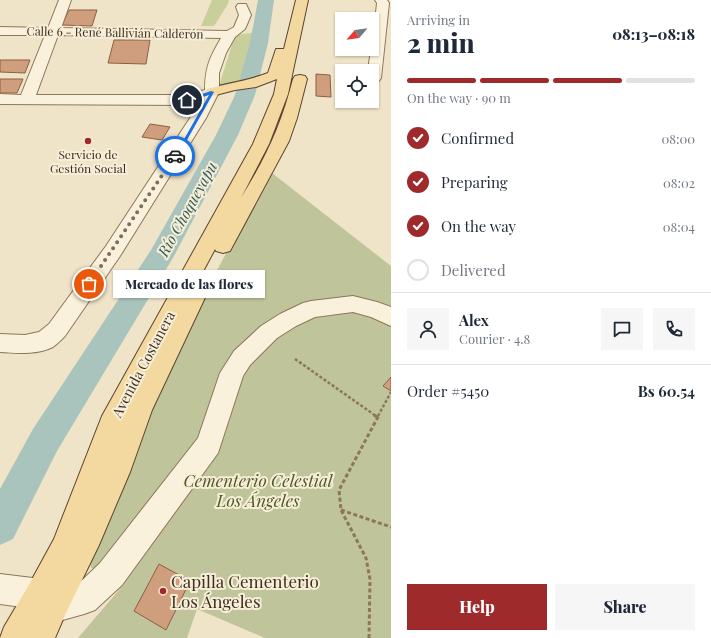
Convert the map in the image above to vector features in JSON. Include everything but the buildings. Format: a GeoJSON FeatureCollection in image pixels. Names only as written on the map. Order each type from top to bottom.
{"type":"FeatureCollection","features":[{"type":"Feature","properties":{"kind":"main road","name":"Avenida Costanera"},"geometry":{"type":"LineString","coordinates":[[39,638],[47,601],[65,547],[111,424],[261,144],[281,94],[302,0]]}},
{"type":"Feature","properties":{"kind":"main road","name":"Avenida Costanera"},"geometry":{"type":"LineString","coordinates":[[15,638],[47,601],[89,535],[117,472],[140,410],[194,298],[264,175],[281,140],[292,111],[314,0]]}},
{"type":"Feature","properties":{"kind":"main road"},"geometry":{"type":"LineString","coordinates":[[212,92],[234,86],[256,83],[274,75],[285,41],[295,27]]}},
{"type":"Feature","properties":{"kind":"street"},"geometry":{"type":"LineString","coordinates":[[27,99],[65,0]]}},
{"type":"Feature","properties":{"kind":"street"},"geometry":{"type":"LineString","coordinates":[[376,64],[383,2],[381,0]]}},
{"type":"Feature","properties":{"kind":"street"},"geometry":{"type":"LineString","coordinates":[[0,343],[25,344],[45,340],[57,330],[113,251],[178,151],[212,92],[212,73],[219,54],[231,34],[239,29],[245,15],[243,4]]}},
{"type":"Feature","properties":{"kind":"street","name":"Calle 6 - René Ballivián Calderón"},"geometry":{"type":"LineString","coordinates":[[0,30],[192,27],[231,34]]}},
{"type":"Feature","properties":{"kind":"street"},"geometry":{"type":"LineString","coordinates":[[0,99],[187,100],[212,92]]}},
{"type":"Feature","properties":{"kind":"street"},"geometry":{"type":"LineString","coordinates":[[0,589],[47,601],[84,599],[111,574],[209,444],[232,374],[242,358],[269,332],[288,320],[311,309],[341,305],[353,304],[377,310],[391,317]]}},
{"type":"Feature","properties":{"kind":"path"},"geometry":{"type":"LineString","coordinates":[[295,359],[378,417]]}},
{"type":"Feature","properties":{"kind":"path"},"geometry":{"type":"LineString","coordinates":[[369,638],[370,579],[366,558],[341,510],[339,490],[391,392]]}},
{"type":"Feature","properties":{"kind":"path"},"geometry":{"type":"LineString","coordinates":[[341,510],[391,527]]}},
{"type":"Feature","properties":{"kind":"green space"},"geometry":{"type":"Polygon","coordinates":[[[212,0],[229,0],[214,26],[201,26],[212,0]]]}},
{"type":"Feature","properties":{"kind":"green space"},"geometry":{"type":"Polygon","coordinates":[[[257,32],[242,81],[219,86],[235,35],[257,32]]]}},
{"type":"Feature","properties":{"kind":"green space","name":"Cementerio Celestial Los Ángeles"},"geometry":{"type":"Polygon","coordinates":[[[272,173],[391,266],[391,638],[265,638],[197,609],[187,638],[78,638],[124,584],[103,569],[91,568],[89,554],[152,392],[245,218],[272,173]]]}},
{"type":"Feature","properties":{"kind":"waterway","name":"Río Choqueyapu"},"geometry":{"type":"LineString","coordinates":[[0,526],[45,440],[161,256],[227,135],[245,95],[259,43],[266,0]]}},
{"type":"Feature","properties":{"kind":"way so far"},"geometry":{"type":"LineString","coordinates":[[89,284],[113,251],[175,156]]}},
{"type":"Feature","properties":{"kind":"place","name":"Servicio de Gestión Social"},"geometry":{"type":"Point","coordinates":[88,141]}},
{"type":"Feature","properties":{"kind":"place","name":"Mercado de las flores"},"geometry":{"type":"Point","coordinates":[89,284]}},
{"type":"Feature","properties":{"kind":"place","name":"Capilla Cementerio Los Ángeles"},"geometry":{"type":"Point","coordinates":[163,591]}},
{"type":"Feature","properties":{"kind":"route"},"geometry":{"type":"LineString","coordinates":[[175,156],[212,92],[187,100]]}}]}
